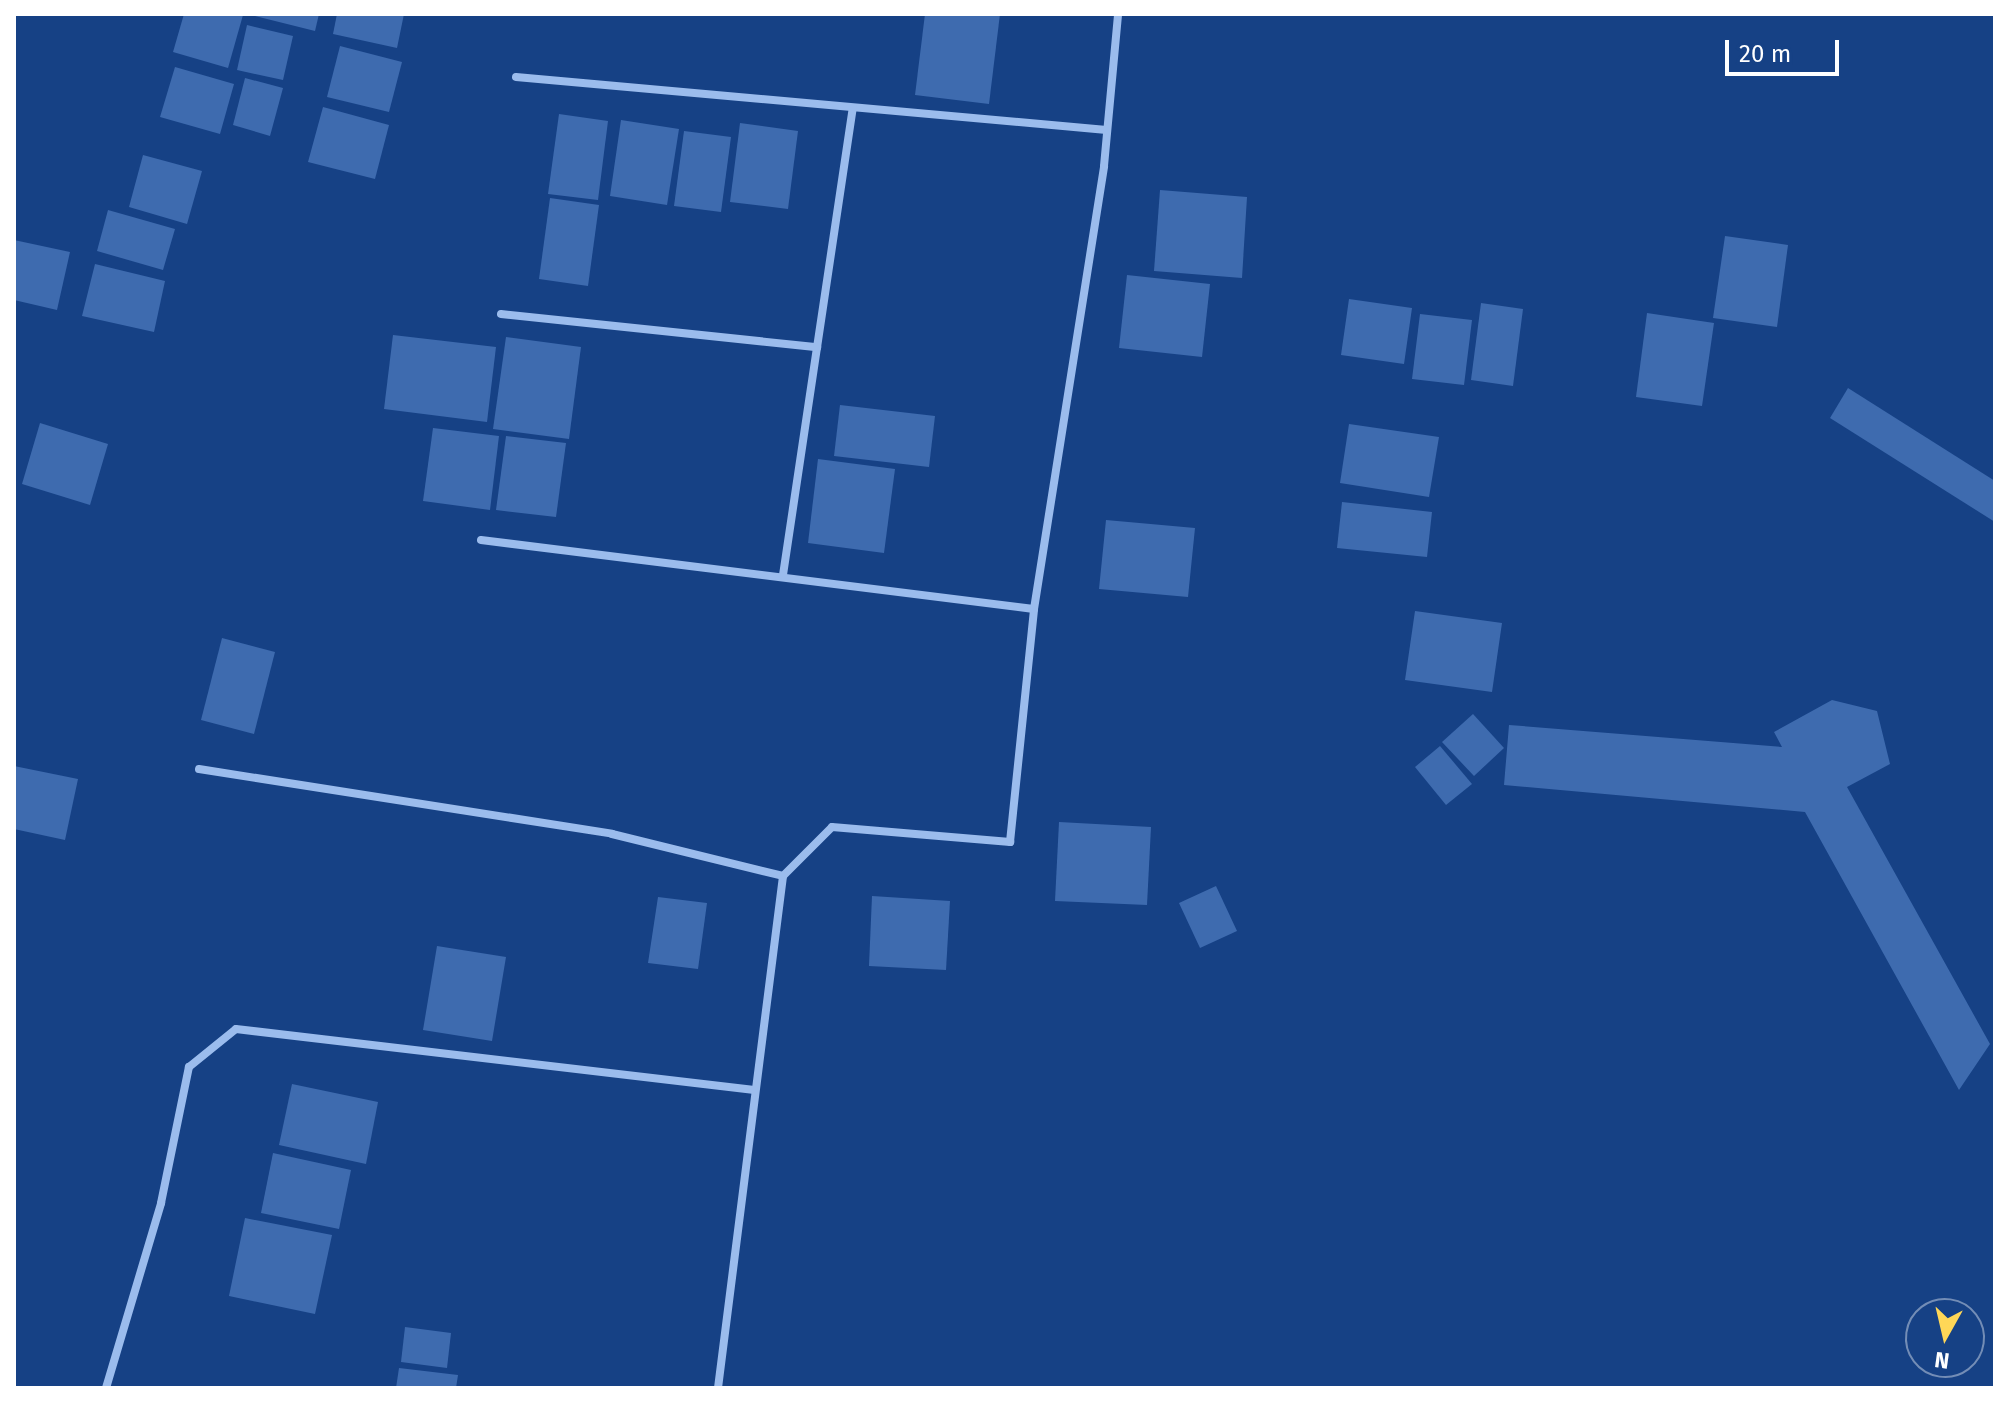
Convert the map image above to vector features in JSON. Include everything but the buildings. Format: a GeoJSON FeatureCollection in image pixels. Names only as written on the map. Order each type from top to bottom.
{"type":"FeatureCollection","features":[{"type":"Feature","properties":{"kind":"street"},"geometry":{"type":"LineString","coordinates":[[718,1388],[783,876],[832,827],[1010,842],[1034,609],[1107,130],[1118,14]]}},
{"type":"Feature","properties":{"kind":"street"},"geometry":{"type":"LineString","coordinates":[[516,77],[1107,130]]}},
{"type":"Feature","properties":{"kind":"street"},"geometry":{"type":"LineString","coordinates":[[783,575],[853,108]]}},
{"type":"Feature","properties":{"kind":"street"},"geometry":{"type":"LineString","coordinates":[[501,314],[817,347]]}},
{"type":"Feature","properties":{"kind":"street"},"geometry":{"type":"LineString","coordinates":[[481,540],[783,575],[1034,609]]}},
{"type":"Feature","properties":{"kind":"street"},"geometry":{"type":"LineString","coordinates":[[199,769],[612,834],[783,876]]}},
{"type":"Feature","properties":{"kind":"street"},"geometry":{"type":"LineString","coordinates":[[106,1388],[161,1203],[189,1067],[236,1029],[754,1090]]}}]}
